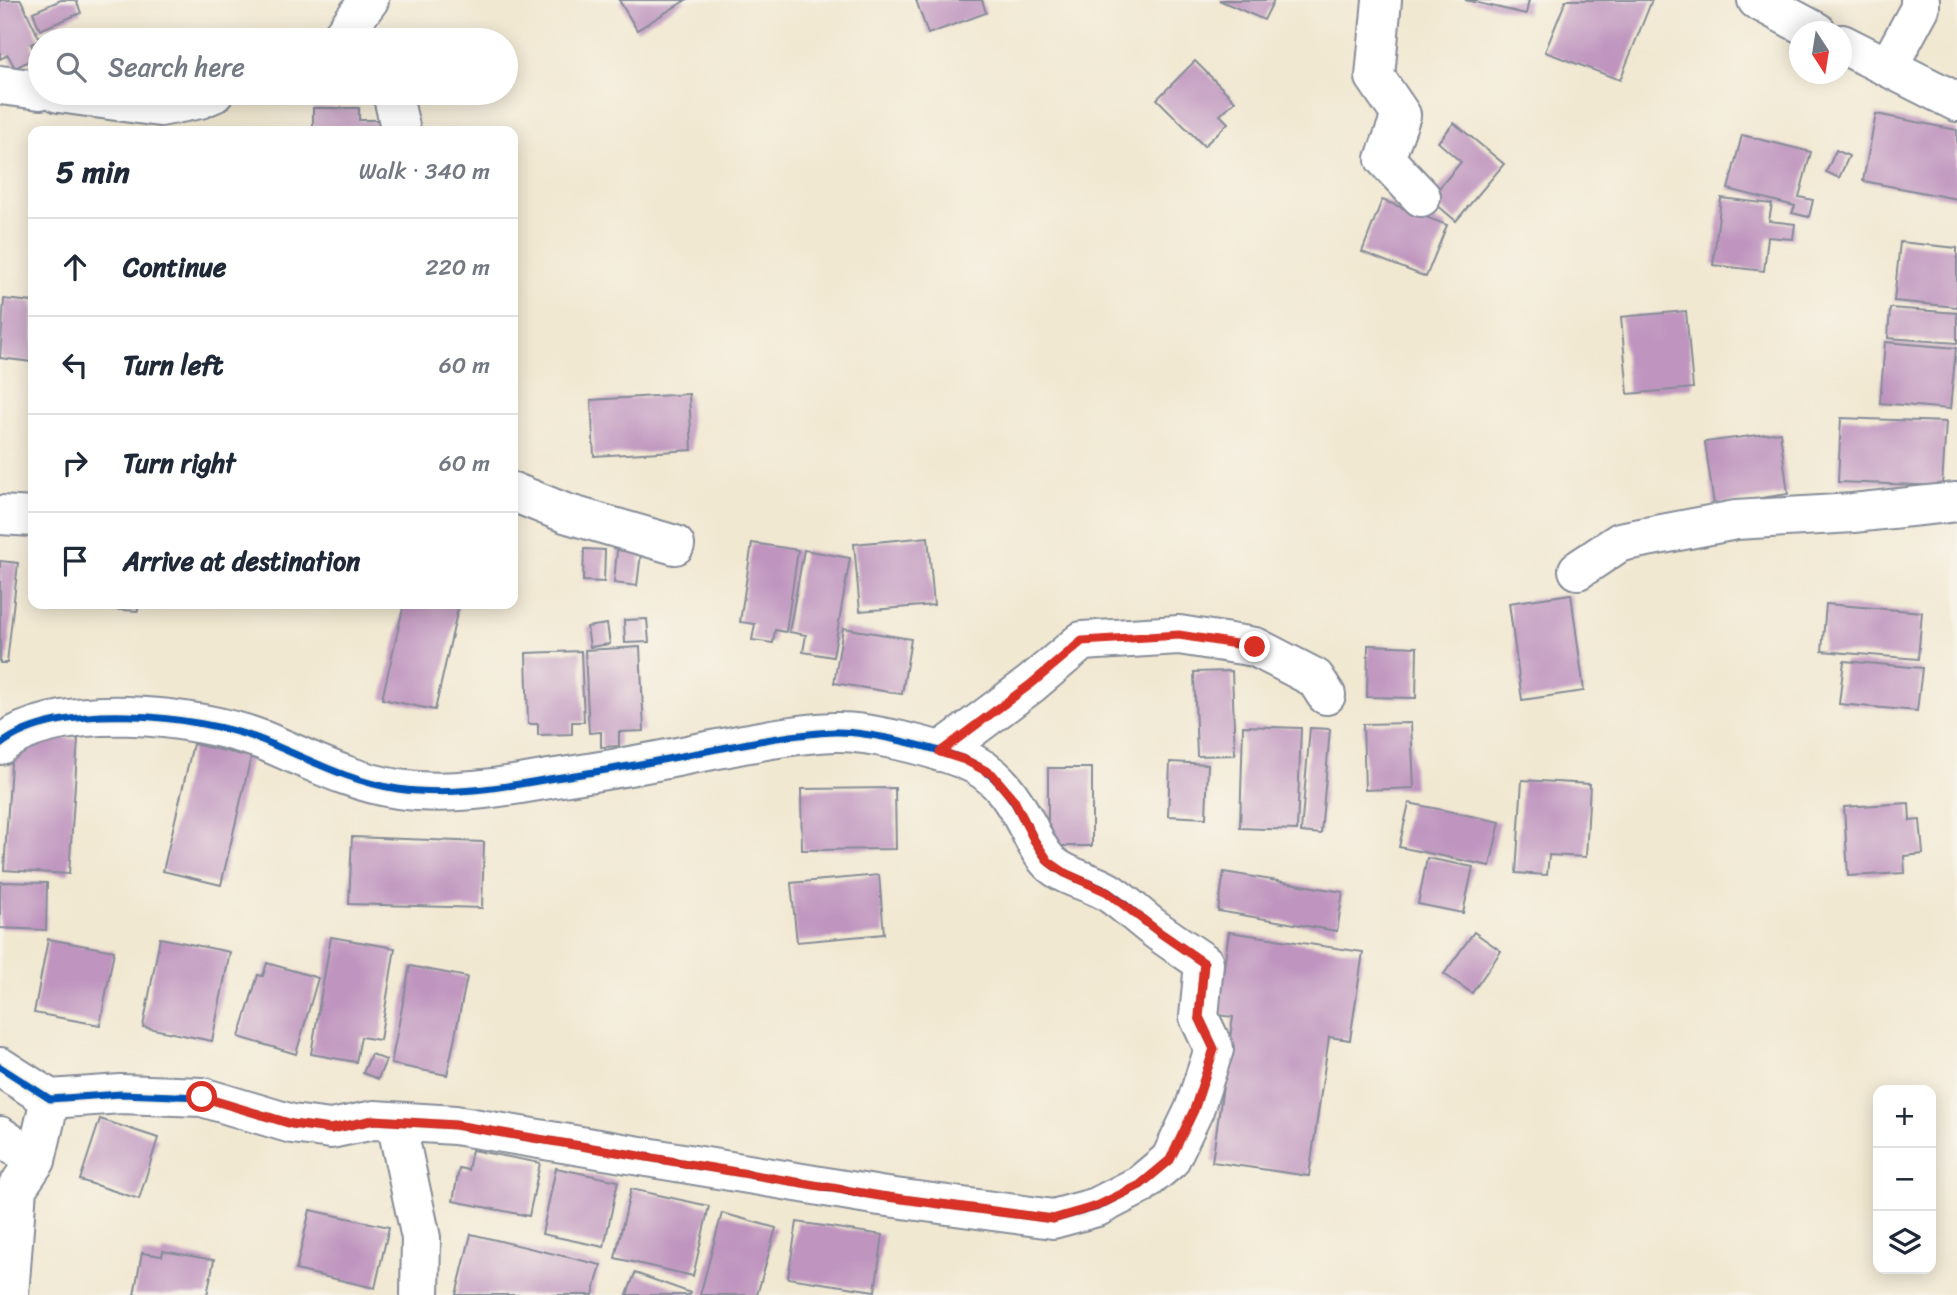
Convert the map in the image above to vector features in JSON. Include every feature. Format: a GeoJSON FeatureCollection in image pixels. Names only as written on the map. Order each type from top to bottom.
{"type":"FeatureCollection","features":[{"type":"Feature","properties":{"kind":"street"},"geometry":{"type":"LineString","coordinates":[[348,28],[369,0]]}},
{"type":"Feature","properties":{"kind":"street"},"geometry":{"type":"LineString","coordinates":[[369,0],[376,28]]}},
{"type":"Feature","properties":{"kind":"street"},"geometry":{"type":"LineString","coordinates":[[1382,0],[1375,77],[1401,115],[1385,159],[1421,197]]}},
{"type":"Feature","properties":{"kind":"street"},"geometry":{"type":"LineString","coordinates":[[1757,0],[1796,21]]}},
{"type":"Feature","properties":{"kind":"street"},"geometry":{"type":"LineString","coordinates":[[1888,67],[1920,8],[1920,0]]}},
{"type":"Feature","properties":{"kind":"street"},"geometry":{"type":"LineString","coordinates":[[1852,49],[1957,102]]}},
{"type":"Feature","properties":{"kind":"street"},"geometry":{"type":"LineString","coordinates":[[0,85],[28,88]]}},
{"type":"Feature","properties":{"kind":"street"},"geometry":{"type":"LineString","coordinates":[[146,105],[170,105]]}},
{"type":"Feature","properties":{"kind":"street"},"geometry":{"type":"LineString","coordinates":[[394,105],[400,126]]}},
{"type":"Feature","properties":{"kind":"street"},"geometry":{"type":"LineString","coordinates":[[518,494],[565,513],[675,545]]}},
{"type":"Feature","properties":{"kind":"street"},"geometry":{"type":"LineString","coordinates":[[1578,570],[1620,542],[1736,520],[1853,513],[1957,502]]}},
{"type":"Feature","properties":{"kind":"street"},"geometry":{"type":"LineString","coordinates":[[0,514],[28,517]]}},
{"type":"Feature","properties":{"kind":"street"},"geometry":{"type":"LineString","coordinates":[[940,752],[1031,684],[1082,641],[1179,635],[1255,647],[1315,678],[1326,695]]}},
{"type":"Feature","properties":{"kind":"street"},"geometry":{"type":"LineString","coordinates":[[0,745],[14,733],[83,717],[133,716],[192,720],[259,739],[339,773],[398,789],[440,790],[493,789],[765,740],[837,732],[900,741],[965,760],[992,774],[1014,800],[1034,840],[1049,862],[1065,873],[1107,892],[1204,963],[1199,1017],[1214,1049],[1194,1110],[1170,1160],[1140,1185],[1097,1206],[1053,1219],[880,1196],[481,1129],[374,1120],[331,1129],[292,1124],[202,1097],[121,1094],[50,1099],[0,1067]]}},
{"type":"Feature","properties":{"kind":"street"},"geometry":{"type":"LineString","coordinates":[[9,1295],[17,1188],[36,1160],[50,1099]]}},
{"type":"Feature","properties":{"kind":"street"},"geometry":{"type":"LineString","coordinates":[[396,1122],[421,1238],[420,1295]]}},
{"type":"Feature","properties":{"kind":"street"},"geometry":{"type":"LineString","coordinates":[[0,1136],[36,1160]]}},
{"type":"Feature","properties":{"kind":"building"},"geometry":{"type":"Polygon","coordinates":[[[0,0],[21,0],[34,28],[28,28],[28,62],[15,68],[8,55],[0,59],[0,0]]]}},
{"type":"Feature","properties":{"kind":"building"},"geometry":{"type":"Polygon","coordinates":[[[61,0],[76,0],[81,13],[39,28],[33,12],[61,0]]]}},
{"type":"Feature","properties":{"kind":"building"},"geometry":{"type":"Polygon","coordinates":[[[619,0],[686,0],[637,30],[619,0]]]}},
{"type":"Feature","properties":{"kind":"building"},"geometry":{"type":"Polygon","coordinates":[[[916,0],[982,0],[986,13],[928,34],[916,0]]]}},
{"type":"Feature","properties":{"kind":"building"},"geometry":{"type":"Polygon","coordinates":[[[1219,0],[1274,0],[1264,20],[1219,0]]]}},
{"type":"Feature","properties":{"kind":"building"},"geometry":{"type":"Polygon","coordinates":[[[1465,0],[1529,0],[1526,14],[1465,0]]]}},
{"type":"Feature","properties":{"kind":"building"},"geometry":{"type":"Polygon","coordinates":[[[1566,0],[1652,0],[1620,80],[1545,52],[1566,0]]]}},
{"type":"Feature","properties":{"kind":"building"},"geometry":{"type":"Polygon","coordinates":[[[1195,61],[1235,101],[1220,115],[1228,123],[1204,146],[1157,99],[1195,61]]]}},
{"type":"Feature","properties":{"kind":"building"},"geometry":{"type":"Polygon","coordinates":[[[313,108],[359,108],[359,120],[385,120],[385,126],[313,126],[313,108]]]}},
{"type":"Feature","properties":{"kind":"building"},"geometry":{"type":"Polygon","coordinates":[[[1876,114],[1957,130],[1957,199],[1863,181],[1876,114]]]}},
{"type":"Feature","properties":{"kind":"building"},"geometry":{"type":"Polygon","coordinates":[[[1454,123],[1504,164],[1456,221],[1430,199],[1461,162],[1438,142],[1454,123]]]}},
{"type":"Feature","properties":{"kind":"building"},"geometry":{"type":"Polygon","coordinates":[[[1742,135],[1811,152],[1799,197],[1813,200],[1809,217],[1792,213],[1795,206],[1728,189],[1742,135]]]}},
{"type":"Feature","properties":{"kind":"building"},"geometry":{"type":"Polygon","coordinates":[[[1836,150],[1849,156],[1839,178],[1826,172],[1836,150]]]}},
{"type":"Feature","properties":{"kind":"building"},"geometry":{"type":"Polygon","coordinates":[[[1721,198],[1772,204],[1769,221],[1795,224],[1793,239],[1768,237],[1764,271],[1713,265],[1721,198]]]}},
{"type":"Feature","properties":{"kind":"building"},"geometry":{"type":"Polygon","coordinates":[[[1382,200],[1447,225],[1426,277],[1362,252],[1382,200]]]}},
{"type":"Feature","properties":{"kind":"building"},"geometry":{"type":"Polygon","coordinates":[[[1900,242],[1957,248],[1957,307],[1894,301],[1900,242]]]}},
{"type":"Feature","properties":{"kind":"building"},"geometry":{"type":"Polygon","coordinates":[[[4,299],[28,301],[28,361],[0,358],[4,299]]]}},
{"type":"Feature","properties":{"kind":"building"},"geometry":{"type":"Polygon","coordinates":[[[1890,308],[1957,313],[1957,343],[1888,338],[1890,308]]]}},
{"type":"Feature","properties":{"kind":"building"},"geometry":{"type":"Polygon","coordinates":[[[1686,311],[1693,388],[1628,394],[1621,317],[1686,311]]]}},
{"type":"Feature","properties":{"kind":"building"},"geometry":{"type":"Polygon","coordinates":[[[1885,342],[1956,348],[1950,409],[1880,403],[1885,342]]]}},
{"type":"Feature","properties":{"kind":"building"},"geometry":{"type":"Polygon","coordinates":[[[689,394],[692,450],[594,456],[591,400],[689,394]]]}},
{"type":"Feature","properties":{"kind":"building"},"geometry":{"type":"Polygon","coordinates":[[[1841,418],[1946,422],[1942,486],[1838,482],[1841,418]]]}},
{"type":"Feature","properties":{"kind":"building"},"geometry":{"type":"Polygon","coordinates":[[[1780,432],[1788,494],[1714,505],[1705,442],[1780,432]]]}},
{"type":"Feature","properties":{"kind":"building"},"geometry":{"type":"Polygon","coordinates":[[[928,537],[934,605],[860,611],[854,544],[928,537]]]}},
{"type":"Feature","properties":{"kind":"building"},"geometry":{"type":"Polygon","coordinates":[[[752,543],[798,550],[786,632],[775,630],[773,643],[752,640],[755,624],[740,622],[752,543]]]}},
{"type":"Feature","properties":{"kind":"building"},"geometry":{"type":"Polygon","coordinates":[[[584,549],[605,550],[604,582],[583,581],[584,549]]]}},
{"type":"Feature","properties":{"kind":"building"},"geometry":{"type":"Polygon","coordinates":[[[617,550],[641,553],[637,586],[614,583],[617,550]]]}},
{"type":"Feature","properties":{"kind":"building"},"geometry":{"type":"Polygon","coordinates":[[[804,550],[850,558],[833,657],[803,652],[806,635],[789,632],[804,550]]]}},
{"type":"Feature","properties":{"kind":"building"},"geometry":{"type":"Polygon","coordinates":[[[0,561],[18,563],[7,663],[0,663],[0,561]]]}},
{"type":"Feature","properties":{"kind":"building"},"geometry":{"type":"Polygon","coordinates":[[[1571,594],[1584,691],[1522,700],[1509,603],[1571,594]]]}},
{"type":"Feature","properties":{"kind":"building"},"geometry":{"type":"Polygon","coordinates":[[[1826,604],[1922,612],[1918,659],[1822,651],[1826,604]]]}},
{"type":"Feature","properties":{"kind":"building"},"geometry":{"type":"Polygon","coordinates":[[[106,609],[138,609],[138,611],[106,609]]]}},
{"type":"Feature","properties":{"kind":"building"},"geometry":{"type":"Polygon","coordinates":[[[403,609],[458,609],[435,710],[382,699],[403,609]]]}},
{"type":"Feature","properties":{"kind":"building"},"geometry":{"type":"Polygon","coordinates":[[[647,619],[649,642],[625,643],[624,620],[647,619]]]}},
{"type":"Feature","properties":{"kind":"building"},"geometry":{"type":"Polygon","coordinates":[[[607,624],[610,644],[590,647],[587,627],[607,624]]]}},
{"type":"Feature","properties":{"kind":"building"},"geometry":{"type":"Polygon","coordinates":[[[843,628],[911,639],[902,694],[834,683],[843,628]]]}},
{"type":"Feature","properties":{"kind":"building"},"geometry":{"type":"Polygon","coordinates":[[[1368,645],[1417,647],[1416,698],[1367,697],[1368,645]]]}},
{"type":"Feature","properties":{"kind":"building"},"geometry":{"type":"Polygon","coordinates":[[[640,647],[644,731],[619,732],[619,746],[601,747],[601,732],[589,733],[585,650],[640,647]]]}},
{"type":"Feature","properties":{"kind":"building"},"geometry":{"type":"Polygon","coordinates":[[[581,651],[584,722],[572,722],[572,734],[538,735],[538,724],[528,724],[526,653],[581,651]]]}},
{"type":"Feature","properties":{"kind":"building"},"geometry":{"type":"Polygon","coordinates":[[[1844,661],[1922,668],[1917,711],[1839,704],[1844,661]]]}},
{"type":"Feature","properties":{"kind":"building"},"geometry":{"type":"Polygon","coordinates":[[[1232,671],[1235,755],[1197,756],[1194,672],[1232,671]]]}},
{"type":"Feature","properties":{"kind":"building"},"geometry":{"type":"Polygon","coordinates":[[[1411,723],[1414,788],[1365,790],[1363,724],[1411,723]]]}},
{"type":"Feature","properties":{"kind":"building"},"geometry":{"type":"Polygon","coordinates":[[[1243,726],[1301,728],[1297,830],[1240,828],[1243,726]]]}},
{"type":"Feature","properties":{"kind":"building"},"geometry":{"type":"Polygon","coordinates":[[[1310,728],[1330,729],[1321,834],[1301,832],[1310,728]]]}},
{"type":"Feature","properties":{"kind":"building"},"geometry":{"type":"Polygon","coordinates":[[[13,734],[78,739],[69,874],[4,870],[13,734]]]}},
{"type":"Feature","properties":{"kind":"building"},"geometry":{"type":"Polygon","coordinates":[[[193,744],[251,757],[221,885],[163,871],[193,744]]]}},
{"type":"Feature","properties":{"kind":"building"},"geometry":{"type":"Polygon","coordinates":[[[1170,762],[1208,764],[1206,818],[1168,816],[1170,762]]]}},
{"type":"Feature","properties":{"kind":"building"},"geometry":{"type":"Polygon","coordinates":[[[1048,768],[1092,768],[1092,846],[1048,846],[1048,768]]]}},
{"type":"Feature","properties":{"kind":"building"},"geometry":{"type":"Polygon","coordinates":[[[1522,780],[1590,784],[1586,857],[1549,855],[1547,875],[1516,873],[1522,780]]]}},
{"type":"Feature","properties":{"kind":"building"},"geometry":{"type":"Polygon","coordinates":[[[895,788],[896,849],[802,850],[801,789],[895,788]]]}},
{"type":"Feature","properties":{"kind":"building"},"geometry":{"type":"Polygon","coordinates":[[[1409,803],[1500,822],[1490,866],[1399,847],[1409,803]]]}},
{"type":"Feature","properties":{"kind":"building"},"geometry":{"type":"Polygon","coordinates":[[[1909,803],[1910,821],[1920,820],[1923,854],[1904,856],[1905,873],[1848,876],[1844,807],[1909,803]]]}},
{"type":"Feature","properties":{"kind":"building"},"geometry":{"type":"Polygon","coordinates":[[[352,837],[484,842],[482,908],[349,904],[352,837]]]}},
{"type":"Feature","properties":{"kind":"building"},"geometry":{"type":"Polygon","coordinates":[[[1427,858],[1473,867],[1463,913],[1418,904],[1427,858]]]}},
{"type":"Feature","properties":{"kind":"building"},"geometry":{"type":"Polygon","coordinates":[[[1224,872],[1343,892],[1337,931],[1218,911],[1224,872]]]}},
{"type":"Feature","properties":{"kind":"building"},"geometry":{"type":"Polygon","coordinates":[[[879,875],[884,934],[797,942],[791,883],[879,875]]]}},
{"type":"Feature","properties":{"kind":"building"},"geometry":{"type":"Polygon","coordinates":[[[0,882],[47,883],[46,930],[0,928],[0,882]]]}},
{"type":"Feature","properties":{"kind":"building"},"geometry":{"type":"Polygon","coordinates":[[[1229,932],[1363,952],[1350,1040],[1329,1037],[1309,1176],[1212,1162],[1233,1017],[1217,1015],[1229,932]]]}},
{"type":"Feature","properties":{"kind":"building"},"geometry":{"type":"Polygon","coordinates":[[[1474,932],[1501,951],[1472,993],[1444,974],[1474,932]]]}},
{"type":"Feature","properties":{"kind":"building"},"geometry":{"type":"Polygon","coordinates":[[[331,937],[395,948],[380,1040],[361,1037],[356,1062],[311,1054],[331,937]]]}},
{"type":"Feature","properties":{"kind":"building"},"geometry":{"type":"Polygon","coordinates":[[[160,938],[230,952],[212,1041],[143,1027],[160,938]]]}},
{"type":"Feature","properties":{"kind":"building"},"geometry":{"type":"Polygon","coordinates":[[[48,939],[114,951],[100,1025],[34,1013],[48,939]]]}},
{"type":"Feature","properties":{"kind":"building"},"geometry":{"type":"Polygon","coordinates":[[[267,963],[318,978],[296,1054],[239,1037],[258,975],[263,976],[267,963]]]}},
{"type":"Feature","properties":{"kind":"building"},"geometry":{"type":"Polygon","coordinates":[[[410,966],[467,977],[447,1075],[391,1064],[410,966]]]}},
{"type":"Feature","properties":{"kind":"building"},"geometry":{"type":"Polygon","coordinates":[[[371,1054],[386,1060],[378,1079],[363,1073],[371,1054]]]}},
{"type":"Feature","properties":{"kind":"building"},"geometry":{"type":"Polygon","coordinates":[[[100,1119],[158,1138],[139,1199],[80,1180],[100,1119]]]}},
{"type":"Feature","properties":{"kind":"building"},"geometry":{"type":"Polygon","coordinates":[[[472,1150],[540,1163],[529,1216],[453,1201],[459,1168],[468,1170],[472,1150]]]}},
{"type":"Feature","properties":{"kind":"building"},"geometry":{"type":"Polygon","coordinates":[[[556,1168],[618,1181],[604,1247],[542,1234],[556,1168]]]}},
{"type":"Feature","properties":{"kind":"building"},"geometry":{"type":"Polygon","coordinates":[[[631,1189],[709,1206],[693,1276],[615,1258],[631,1189]]]}},
{"type":"Feature","properties":{"kind":"building"},"geometry":{"type":"Polygon","coordinates":[[[310,1210],[389,1227],[375,1288],[296,1270],[310,1210]]]}},
{"type":"Feature","properties":{"kind":"building"},"geometry":{"type":"Polygon","coordinates":[[[722,1213],[776,1228],[757,1295],[700,1295],[722,1213]]]}},
{"type":"Feature","properties":{"kind":"building"},"geometry":{"type":"Polygon","coordinates":[[[797,1222],[883,1235],[875,1291],[788,1278],[797,1222]]]}},
{"type":"Feature","properties":{"kind":"building"},"geometry":{"type":"Polygon","coordinates":[[[471,1234],[601,1265],[593,1295],[456,1295],[471,1234]]]}},
{"type":"Feature","properties":{"kind":"building"},"geometry":{"type":"Polygon","coordinates":[[[163,1251],[214,1260],[207,1295],[134,1295],[142,1253],[162,1256],[163,1251]]]}},
{"type":"Feature","properties":{"kind":"building"},"geometry":{"type":"Polygon","coordinates":[[[635,1273],[691,1293],[627,1295],[635,1273]]]}},
{"type":"Feature","properties":{"kind":"cycle path"},"geometry":{"type":"LineString","coordinates":[[0,745],[25,731],[56,721],[91,717],[165,718],[234,731],[262,740],[328,769],[380,786],[436,792],[512,785],[763,740],[817,733],[849,732],[918,745],[963,759],[985,771],[1003,787],[1050,863],[1063,872],[1108,892],[1204,963],[1199,1017],[1214,1049],[1194,1110],[1170,1160],[1140,1185],[1097,1207],[1053,1219],[880,1196],[455,1125],[374,1120],[331,1129],[292,1124],[202,1097],[121,1094],[50,1099],[0,1067]]}},
{"type":"Feature","properties":{"kind":"route"},"geometry":{"type":"LineString","coordinates":[[202,1097],[292,1124],[331,1129],[374,1120],[455,1125],[880,1196],[1053,1219],[1097,1206],[1140,1185],[1170,1160],[1194,1110],[1214,1049],[1199,1017],[1204,963],[1107,892],[1065,873],[1049,862],[1034,840],[1014,800],[992,774],[965,760],[940,752],[1031,684],[1082,641],[1179,635],[1255,647]]}}]}
